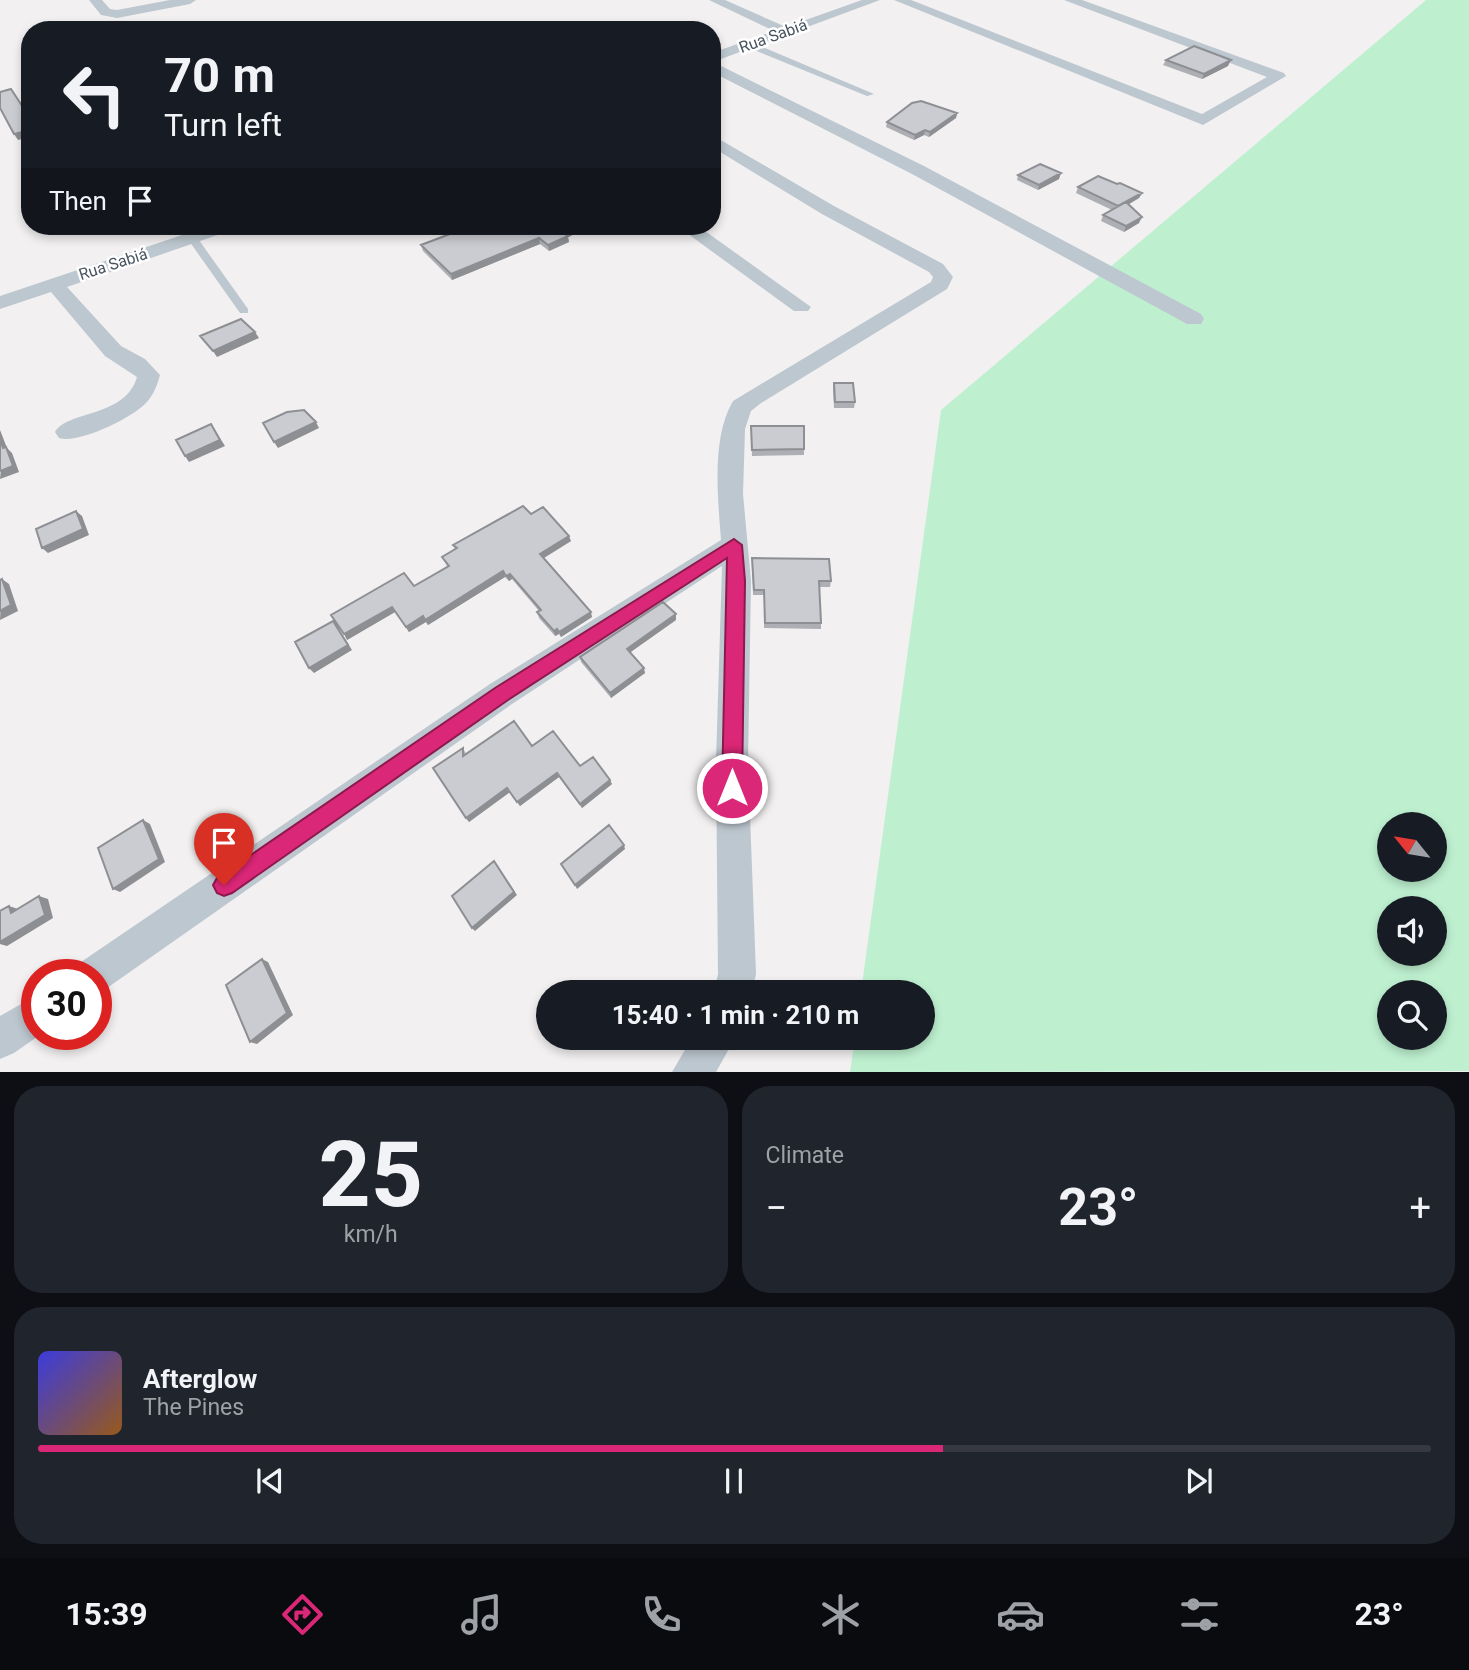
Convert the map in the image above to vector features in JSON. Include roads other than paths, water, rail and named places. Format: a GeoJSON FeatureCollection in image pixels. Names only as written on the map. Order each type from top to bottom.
{"type":"FeatureCollection","features":[{"type":"Feature","properties":{"kind":"street"},"geometry":{"type":"LineString","coordinates":[[95,0],[107,12],[117,14],[190,0]]}},
{"type":"Feature","properties":{"kind":"street"},"geometry":{"type":"LineString","coordinates":[[715,0],[786,32]]}},
{"type":"Feature","properties":{"kind":"street","name":"Rua Sabiá"},"geometry":{"type":"LineString","coordinates":[[721,55],[874,0]]}},
{"type":"Feature","properties":{"kind":"street"},"geometry":{"type":"LineString","coordinates":[[900,0],[1203,120],[1279,76],[1070,0]]}},
{"type":"Feature","properties":{"kind":"street"},"geometry":{"type":"LineString","coordinates":[[721,71],[918,170],[1194,319]]}},
{"type":"Feature","properties":{"kind":"street"},"geometry":{"type":"LineString","coordinates":[[721,145],[828,210],[936,268],[943,277],[940,285],[741,407],[733,429],[730,494],[737,581],[732,762],[736,980]]}},
{"type":"Feature","properties":{"kind":"street","name":"Rua Sabiá"},"geometry":{"type":"LineString","coordinates":[[0,303],[200,235]]}},
{"type":"Feature","properties":{"kind":"street"},"geometry":{"type":"LineString","coordinates":[[699,235],[801,307]]}},
{"type":"Feature","properties":{"kind":"street"},"geometry":{"type":"LineString","coordinates":[[54,284],[92,331],[113,351],[137,364],[149,375],[148,384],[133,403],[67,432]]}},
{"type":"Feature","properties":{"kind":"street"},"geometry":{"type":"LineString","coordinates":[[112,963],[501,694],[734,545]]}},
{"type":"Feature","properties":{"kind":"street"},"geometry":{"type":"LineString","coordinates":[[0,1039],[21,1025]]}},
{"type":"Feature","properties":{"kind":"street"},"geometry":{"type":"LineString","coordinates":[[692,1072],[707,1050]]}},
{"type":"Feature","properties":{"kind":"lane"},"geometry":{"type":"LineString","coordinates":[[750,44],[870,94]]}},
{"type":"Feature","properties":{"kind":"lane"},"geometry":{"type":"LineString","coordinates":[[192,238],[244,312]]}}]}
